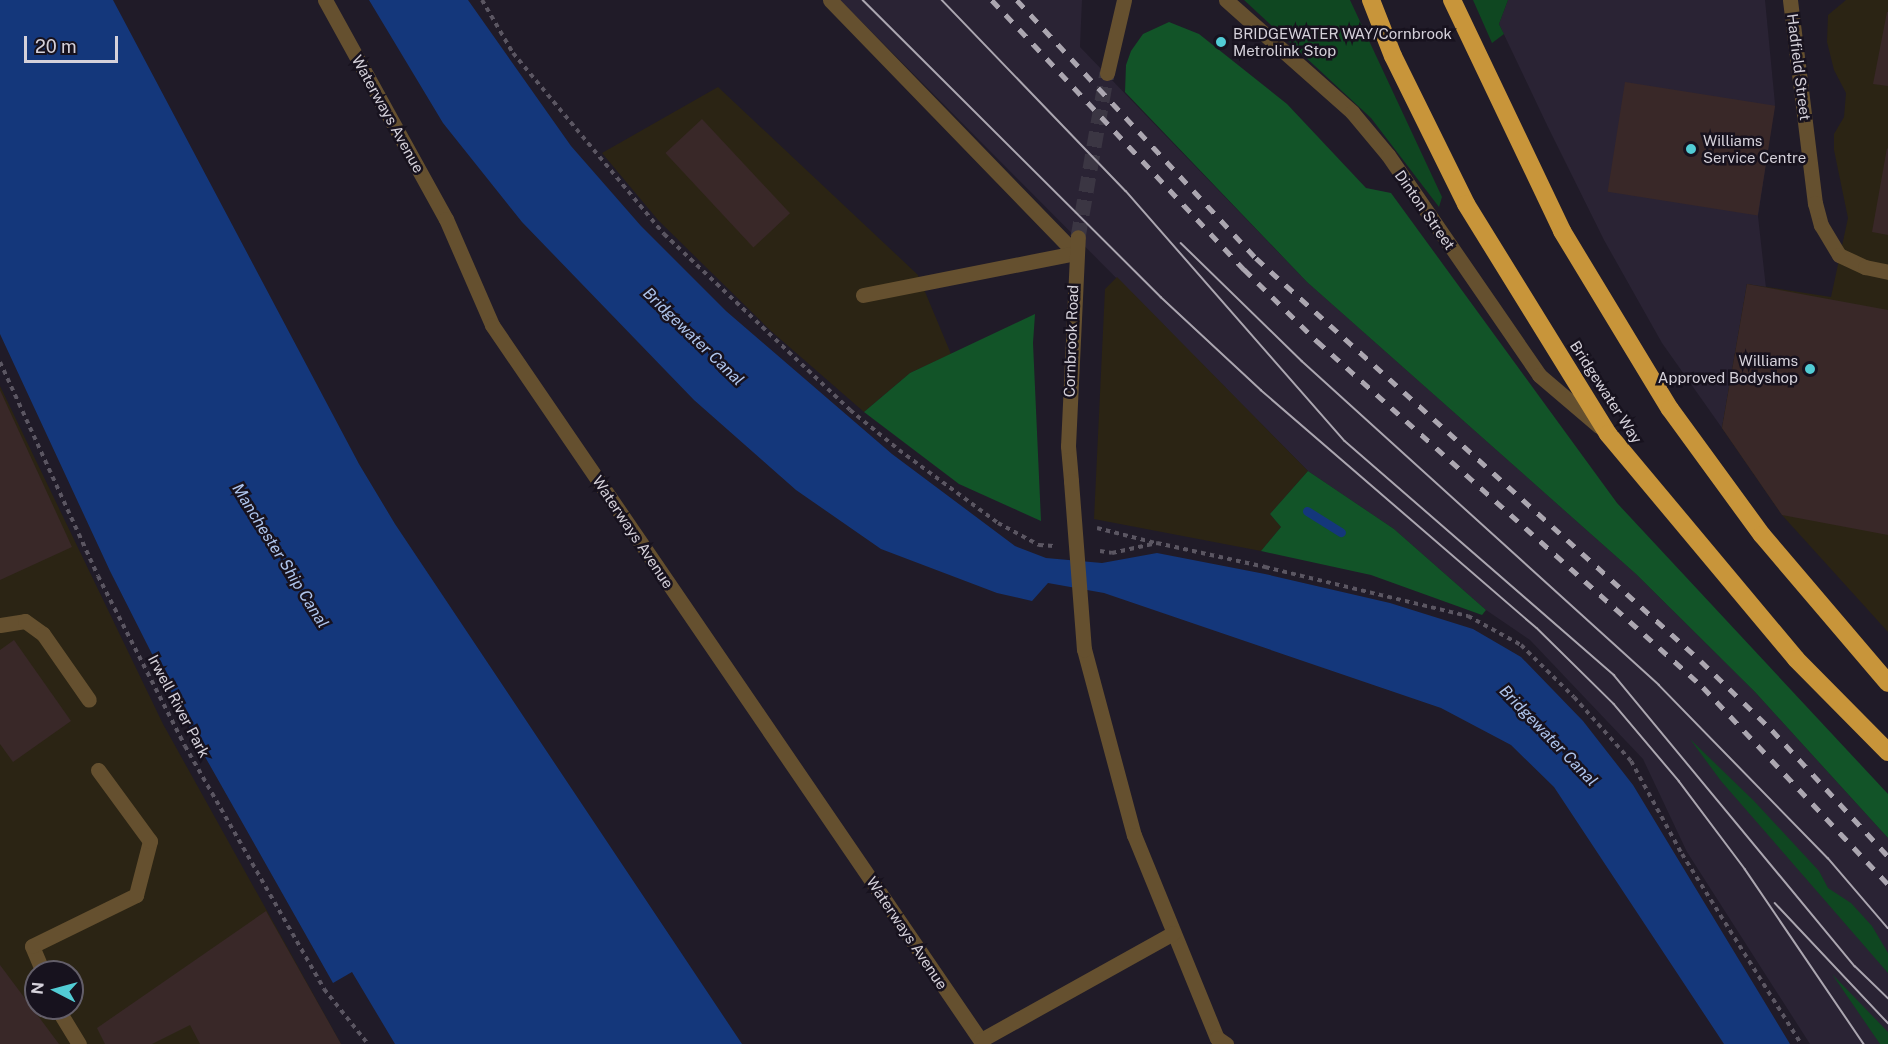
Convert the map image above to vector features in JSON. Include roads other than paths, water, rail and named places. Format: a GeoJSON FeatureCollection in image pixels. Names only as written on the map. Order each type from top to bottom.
{"type":"FeatureCollection","features":[{"type":"Feature","properties":{"kind":"highway","name":"Bridgewater Way"},"geometry":{"type":"LineString","coordinates":[[1371,0],[1393,56],[1466,204],[1608,434],[1796,658],[1888,752]]}},
{"type":"Feature","properties":{"kind":"highway"},"geometry":{"type":"LineString","coordinates":[[1452,0],[1562,231],[1670,409],[1762,535],[1888,683]]}},
{"type":"Feature","properties":{"kind":"street","name":"Waterways Avenue"},"geometry":{"type":"LineString","coordinates":[[325,0],[446,219],[492,325],[982,1042],[1173,933]]}},
{"type":"Feature","properties":{"kind":"street"},"geometry":{"type":"LineString","coordinates":[[830,0],[1075,253]]}},
{"type":"Feature","properties":{"kind":"street"},"geometry":{"type":"LineString","coordinates":[[1107,73],[1124,0]]}},
{"type":"Feature","properties":{"kind":"street","name":"Dinton Street"},"geometry":{"type":"LineString","coordinates":[[1226,0],[1352,112],[1388,155],[1539,375],[1608,434]]}},
{"type":"Feature","properties":{"kind":"street","name":"Hadfield Street"},"geometry":{"type":"LineString","coordinates":[[1790,0],[1815,204],[1821,225],[1839,255],[1865,267],[1888,272]]}},
{"type":"Feature","properties":{"kind":"street","name":"Cornbrook Road"},"geometry":{"type":"LineString","coordinates":[[1078,237],[1075,253],[1068,446],[1084,649],[1134,835],[1217,1038],[1226,1044]]}},
{"type":"Feature","properties":{"kind":"street"},"geometry":{"type":"LineString","coordinates":[[863,295],[1075,253]]}},
{"type":"Feature","properties":{"kind":"street"},"geometry":{"type":"LineString","coordinates":[[0,625],[25,621],[43,634],[89,700]]}},
{"type":"Feature","properties":{"kind":"street"},"geometry":{"type":"LineString","coordinates":[[38,960],[32,946],[136,895],[150,841],[98,770]]}},
{"type":"Feature","properties":{"kind":"street"},"geometry":{"type":"LineString","coordinates":[[64,1020],[79,1044]]}},
{"type":"Feature","properties":{"kind":"water","name":"Manchester Ship Canal"},"geometry":{"type":"Polygon","coordinates":[[[0,0],[113,0],[359,464],[395,524],[742,1044],[395,1044],[352,972],[333,983],[195,739],[110,571],[0,334],[0,0]]]}},
{"type":"Feature","properties":{"kind":"water","name":"Bridgewater Canal"},"geometry":{"type":"Polygon","coordinates":[[[369,0],[468,0],[571,146],[641,226],[726,311],[892,454],[1015,546],[1046,558],[1102,563],[1157,553],[1265,574],[1390,603],[1473,629],[1521,657],[1583,721],[1633,785],[1790,1044],[1724,1044],[1554,787],[1511,745],[1441,708],[1104,593],[1048,583],[1032,601],[997,593],[881,549],[796,490],[694,400],[522,222],[443,123],[369,0]]]}},
{"type":"Feature","properties":{"kind":"waterway"},"geometry":{"type":"LineString","coordinates":[[1307,511],[1341,532]]}},
{"type":"Feature","properties":{"kind":"tunnel"},"geometry":{"type":"LineString","coordinates":[[1078,237],[1107,73]]}},
{"type":"Feature","properties":{"kind":"tram line"},"geometry":{"type":"LineString","coordinates":[[863,0],[1161,297],[1261,390],[1537,628],[1614,704],[1679,781],[1745,869],[1864,1044]]}},
{"type":"Feature","properties":{"kind":"tram line"},"geometry":{"type":"LineString","coordinates":[[942,0],[1126,191],[1345,441],[1614,675],[1855,966],[1888,998]]}},
{"type":"Feature","properties":{"kind":"tram line"},"geometry":{"type":"LineString","coordinates":[[1181,243],[1302,361],[1659,685],[1828,858],[1888,928]]}},
{"type":"Feature","properties":{"kind":"tram line"},"geometry":{"type":"LineString","coordinates":[[1775,903],[1888,1023]]}},
{"type":"Feature","properties":{"kind":"railway"},"geometry":{"type":"LineString","coordinates":[[992,0],[1244,269],[1317,341],[1703,687],[1888,884]]}},
{"type":"Feature","properties":{"kind":"railway"},"geometry":{"type":"LineString","coordinates":[[1017,0],[1256,258],[1701,661],[1772,730],[1888,856]]}},
{"type":"Feature","properties":{"kind":"place","name":"BRIDGEWATER WAY/Cornbrook Metrolink Stop"},"geometry":{"type":"Point","coordinates":[1221,42]}},
{"type":"Feature","properties":{"kind":"place","name":"Williams Service Centre"},"geometry":{"type":"Point","coordinates":[1691,149]}},
{"type":"Feature","properties":{"kind":"place","name":"Williams Approved Bodyshop"},"geometry":{"type":"Point","coordinates":[1810,369]}}]}
